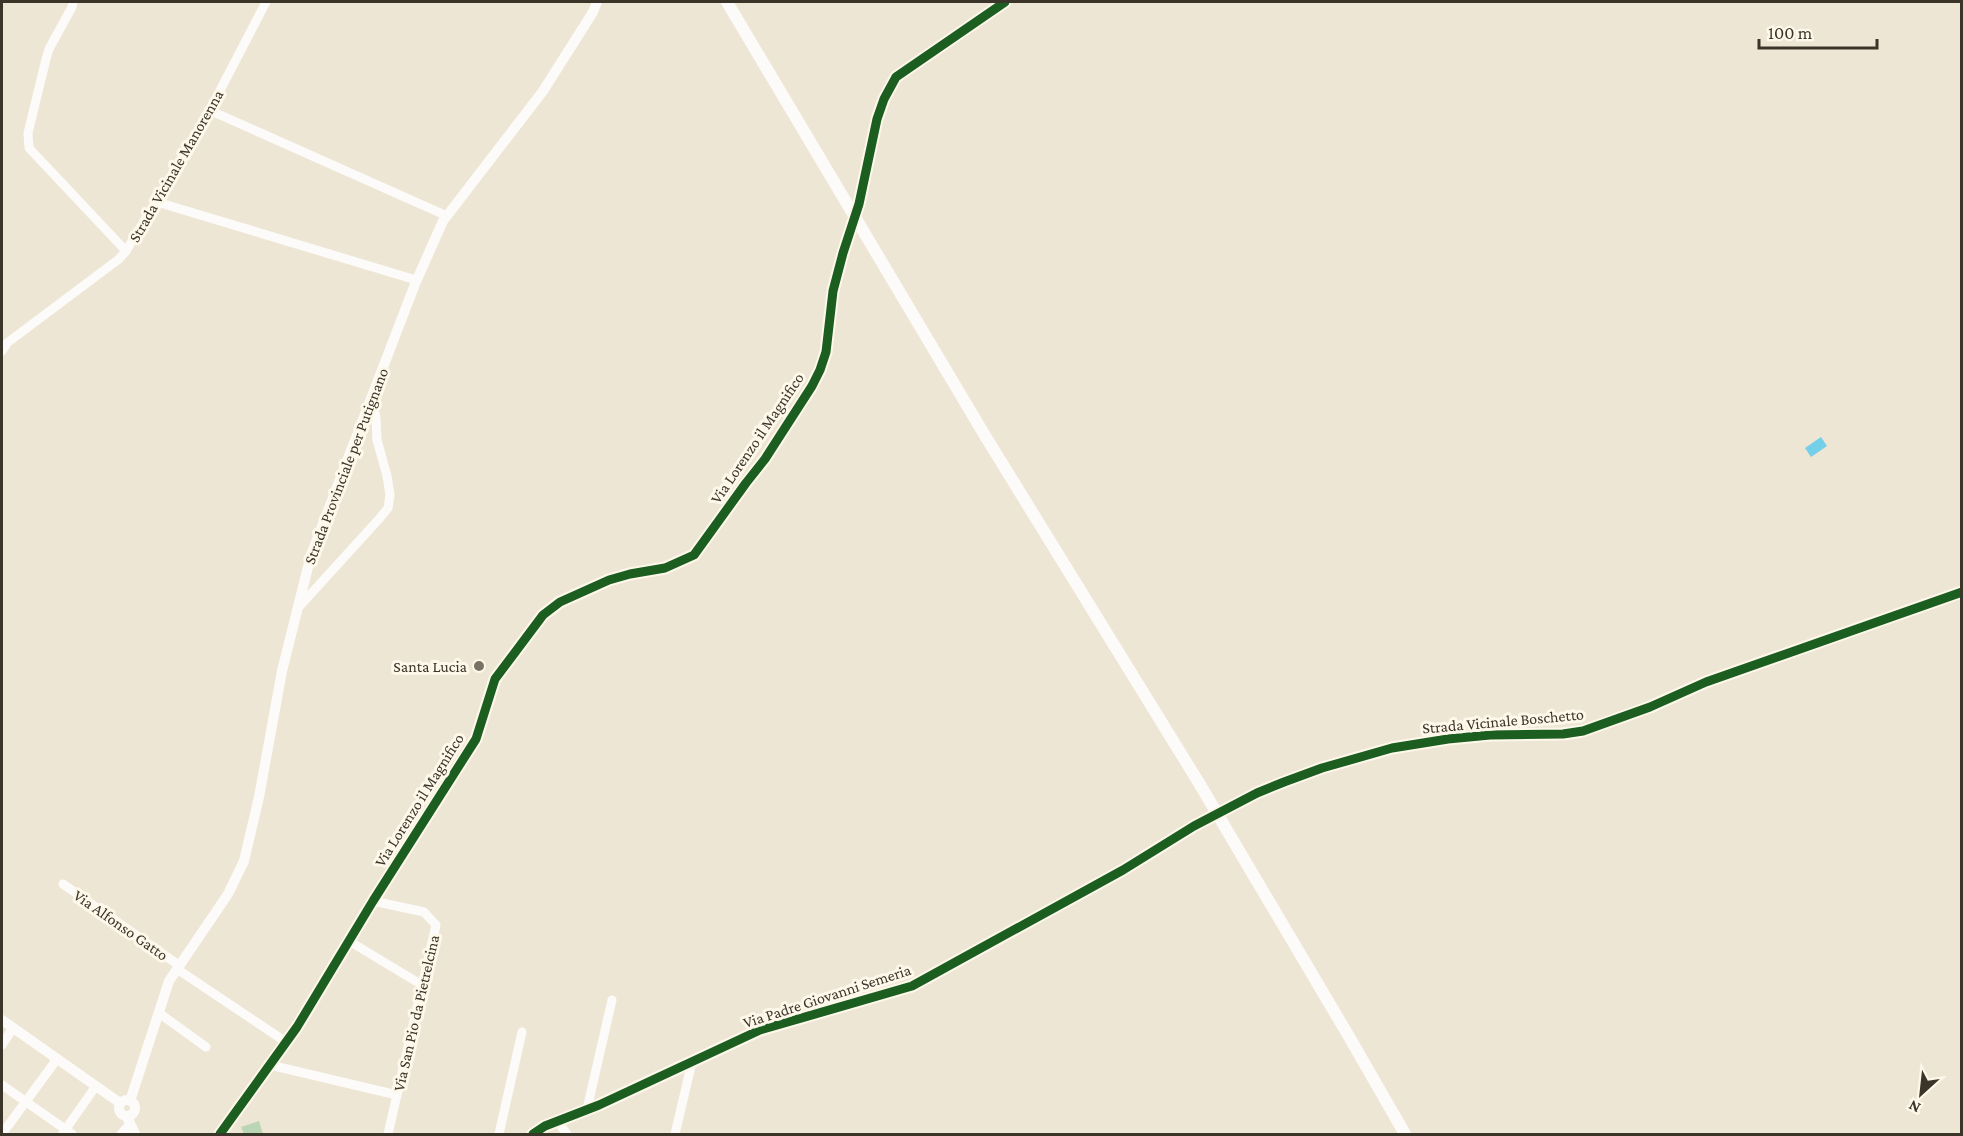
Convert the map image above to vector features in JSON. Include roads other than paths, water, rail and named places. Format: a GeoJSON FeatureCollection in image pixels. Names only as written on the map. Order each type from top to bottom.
{"type":"FeatureCollection","features":[{"type":"Feature","properties":{"kind":"main road"},"geometry":{"type":"LineString","coordinates":[[729,3],[984,434],[1200,783],[1405,1134]]}},
{"type":"Feature","properties":{"kind":"street"},"geometry":{"type":"LineString","coordinates":[[73,2],[49,49],[28,133],[29,148],[126,251]]}},
{"type":"Feature","properties":{"kind":"street","name":"Strada Vicinale Manorenna"},"geometry":{"type":"LineString","coordinates":[[2,351],[7,343],[66,300],[126,251],[157,202],[209,110],[266,2]]}},
{"type":"Feature","properties":{"kind":"street","name":"Strada Provinciale per Putignano"},"geometry":{"type":"LineString","coordinates":[[125,1102],[159,1014],[169,981],[228,894],[244,861],[255,816],[280,680],[315,539],[372,399],[416,280],[443,221],[543,91],[597,2]]}},
{"type":"Feature","properties":{"kind":"street","name":"Via Lorenzo il Magnifico"},"geometry":{"type":"LineString","coordinates":[[220,1134],[286,1042],[476,738],[495,679],[543,615],[560,602],[609,580],[665,568],[694,555],[765,459],[820,370],[826,352],[833,291],[859,204],[877,119],[884,99],[896,77],[1005,2]]}},
{"type":"Feature","properties":{"kind":"street"},"geometry":{"type":"LineString","coordinates":[[209,110],[447,216]]}},
{"type":"Feature","properties":{"kind":"street"},"geometry":{"type":"LineString","coordinates":[[157,202],[416,280]]}},
{"type":"Feature","properties":{"kind":"street"},"geometry":{"type":"LineString","coordinates":[[296,610],[388,507],[390,495],[377,440],[372,399]]}},
{"type":"Feature","properties":{"kind":"street","name":"Strada Vicinale Boschetto"},"geometry":{"type":"LineString","coordinates":[[1123,870],[1194,826],[1257,793],[1322,768],[1392,748],[1448,739],[1490,735],[1563,734],[1583,731],[1650,707],[1706,682],[1962,592]]}},
{"type":"Feature","properties":{"kind":"street","name":"Via Padre Giovanni Semeria"},"geometry":{"type":"LineString","coordinates":[[533,1134],[545,1126],[760,1030],[912,986],[1026,921],[1123,870]]}},
{"type":"Feature","properties":{"kind":"street","name":"Via Alfonso Gatto"},"geometry":{"type":"LineString","coordinates":[[63,884],[286,1042]]}},
{"type":"Feature","properties":{"kind":"street","name":"Via San Pio da Pietrelcina"},"geometry":{"type":"LineString","coordinates":[[373,902],[423,912],[436,925],[388,1134]]}},
{"type":"Feature","properties":{"kind":"street"},"geometry":{"type":"LineString","coordinates":[[349,941],[422,985]]}},
{"type":"Feature","properties":{"kind":"street"},"geometry":{"type":"LineString","coordinates":[[587,1109],[612,1000]]}},
{"type":"Feature","properties":{"kind":"street"},"geometry":{"type":"LineString","coordinates":[[159,1014],[206,1047]]}},
{"type":"Feature","properties":{"kind":"street"},"geometry":{"type":"LineString","coordinates":[[2,1020],[96,1086],[125,1102],[118,1107],[119,1113],[128,1120],[135,1134]]}},
{"type":"Feature","properties":{"kind":"street"},"geometry":{"type":"LineString","coordinates":[[2,1044],[13,1028]]}},
{"type":"Feature","properties":{"kind":"street"},"geometry":{"type":"LineString","coordinates":[[499,1134],[522,1032]]}},
{"type":"Feature","properties":{"kind":"street"},"geometry":{"type":"LineString","coordinates":[[2,1134],[57,1059]]}},
{"type":"Feature","properties":{"kind":"street"},"geometry":{"type":"LineString","coordinates":[[675,1134],[692,1062]]}},
{"type":"Feature","properties":{"kind":"street"},"geometry":{"type":"LineString","coordinates":[[270,1065],[397,1095]]}},
{"type":"Feature","properties":{"kind":"street"},"geometry":{"type":"LineString","coordinates":[[2,1085],[66,1133],[96,1086]]}},
{"type":"Feature","properties":{"kind":"street"},"geometry":{"type":"LineString","coordinates":[[121,1134],[128,1120]]}},
{"type":"Feature","properties":{"kind":"street"},"geometry":{"type":"LineString","coordinates":[[557,1121],[567,1134]]}},
{"type":"Feature","properties":{"kind":"water"},"geometry":{"type":"Polygon","coordinates":[[[1821,437],[1827,446],[1811,457],[1805,448],[1821,437]]]}},
{"type":"Feature","properties":{"kind":"place","name":"Santa Lucia"},"geometry":{"type":"Point","coordinates":[479,666]}}]}
